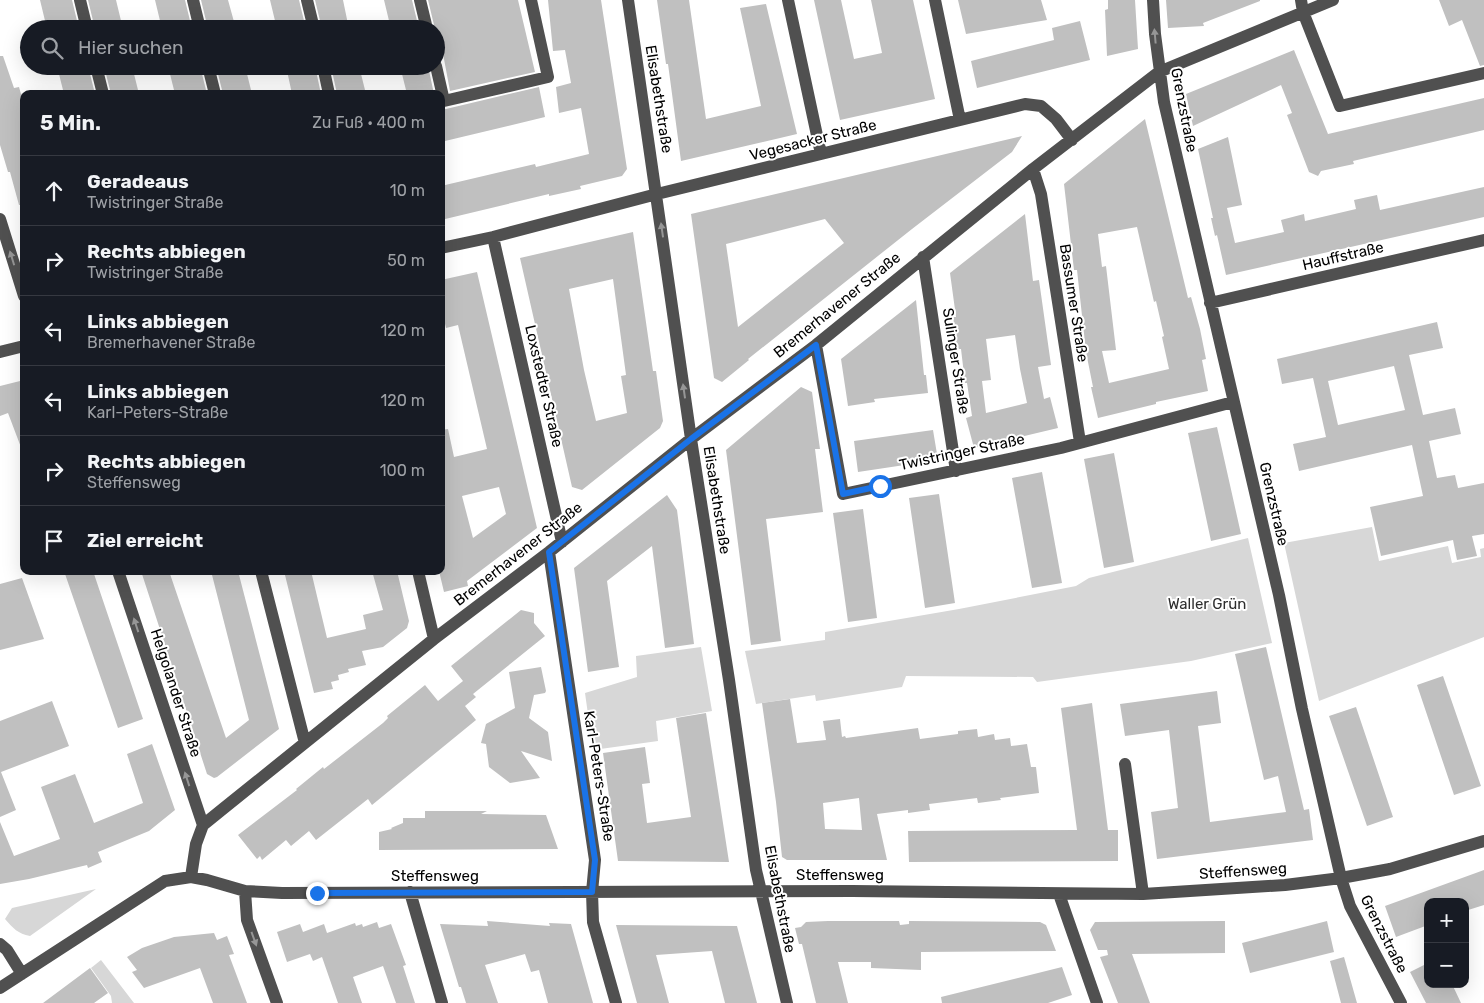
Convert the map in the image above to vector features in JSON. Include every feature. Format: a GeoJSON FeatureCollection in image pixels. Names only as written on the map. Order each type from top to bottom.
{"type":"FeatureCollection","features":[{"type":"Feature","properties":{"kind":"street"},"geometry":{"type":"LineString","coordinates":[[80,0],[85,20]]}},
{"type":"Feature","properties":{"kind":"street"},"geometry":{"type":"LineString","coordinates":[[193,0],[198,20]]}},
{"type":"Feature","properties":{"kind":"street"},"geometry":{"type":"LineString","coordinates":[[307,0],[312,20]]}},
{"type":"Feature","properties":{"kind":"street"},"geometry":{"type":"LineString","coordinates":[[420,0],[425,20]]}},
{"type":"Feature","properties":{"kind":"street"},"geometry":{"type":"LineString","coordinates":[[445,101],[548,78],[531,0]]}},
{"type":"Feature","properties":{"kind":"street","name":"Elisabethstraße"},"geometry":{"type":"LineString","coordinates":[[628,0],[691,439],[760,891],[787,1003]]}},
{"type":"Feature","properties":{"kind":"street"},"geometry":{"type":"LineString","coordinates":[[788,0],[821,154]]}},
{"type":"Feature","properties":{"kind":"street"},"geometry":{"type":"LineString","coordinates":[[934,0],[960,120]]}},
{"type":"Feature","properties":{"kind":"street","name":"Grenzstraße"},"geometry":{"type":"LineString","coordinates":[[1153,0],[1159,72],[1164,102],[1279,595],[1302,709],[1341,878],[1350,906],[1401,1003]]}},
{"type":"Feature","properties":{"kind":"street"},"geometry":{"type":"LineString","coordinates":[[1072,140],[1159,72],[1302,6],[1333,0]]}},
{"type":"Feature","properties":{"kind":"street"},"geometry":{"type":"LineString","coordinates":[[1302,6],[1340,106],[1484,73]]}},
{"type":"Feature","properties":{"kind":"street"},"geometry":{"type":"LineString","coordinates":[[98,75],[102,90]]}},
{"type":"Feature","properties":{"kind":"street"},"geometry":{"type":"LineString","coordinates":[[210,75],[214,90]]}},
{"type":"Feature","properties":{"kind":"street"},"geometry":{"type":"LineString","coordinates":[[325,75],[328,90]]}},
{"type":"Feature","properties":{"kind":"street"},"geometry":{"type":"LineString","coordinates":[[438,75],[441,90]]}},
{"type":"Feature","properties":{"kind":"street","name":"Vegesacker Straße"},"geometry":{"type":"LineString","coordinates":[[445,247],[493,237],[657,194],[1025,104],[1041,106],[1056,119],[1072,140]]}},
{"type":"Feature","properties":{"kind":"street","name":"Bremerhavener Straße"},"geometry":{"type":"LineString","coordinates":[[203,825],[434,640],[562,542],[691,439],[816,345],[923,257],[1072,140]]}},
{"type":"Feature","properties":{"kind":"street","name":"Bassumer Straße"},"geometry":{"type":"LineString","coordinates":[[1034,169],[1041,194],[1080,442]]}},
{"type":"Feature","properties":{"kind":"street"},"geometry":{"type":"LineString","coordinates":[[0,219],[20,283]]}},
{"type":"Feature","properties":{"kind":"street","name":"Loxstedter Straße"},"geometry":{"type":"LineString","coordinates":[[493,237],[562,542]]}},
{"type":"Feature","properties":{"kind":"street","name":"Hauffstraße"},"geometry":{"type":"LineString","coordinates":[[1210,303],[1484,240]]}},
{"type":"Feature","properties":{"kind":"street","name":"Sulinger Straße"},"geometry":{"type":"LineString","coordinates":[[923,257],[956,470]]}},
{"type":"Feature","properties":{"kind":"street","name":"Twistringer Straße"},"geometry":{"type":"LineString","coordinates":[[816,345],[843,494],[1061,448],[1233,402]]}},
{"type":"Feature","properties":{"kind":"street"},"geometry":{"type":"LineString","coordinates":[[0,352],[20,347]]}},
{"type":"Feature","properties":{"kind":"street","name":"Karl-Peters-Straße"},"geometry":{"type":"LineString","coordinates":[[549,552],[595,860],[592,892],[593,922],[616,1003]]}},
{"type":"Feature","properties":{"kind":"street","name":"Helgolander Straße"},"geometry":{"type":"LineString","coordinates":[[119,575],[203,825]]}},
{"type":"Feature","properties":{"kind":"street"},"geometry":{"type":"LineString","coordinates":[[262,575],[305,743]]}},
{"type":"Feature","properties":{"kind":"street"},"geometry":{"type":"LineString","coordinates":[[419,575],[434,640]]}},
{"type":"Feature","properties":{"kind":"street"},"geometry":{"type":"LineString","coordinates":[[1125,764],[1143,894]]}},
{"type":"Feature","properties":{"kind":"street"},"geometry":{"type":"LineString","coordinates":[[0,988],[165,881],[191,877],[196,844],[203,825]]}},
{"type":"Feature","properties":{"kind":"street","name":"Steffensweg"},"geometry":{"type":"LineString","coordinates":[[191,877],[245,891],[282,893],[760,891],[1143,894],[1285,885],[1341,878],[1390,869],[1484,841]]}},
{"type":"Feature","properties":{"kind":"street"},"geometry":{"type":"LineString","coordinates":[[245,891],[247,920],[277,1003]]}},
{"type":"Feature","properties":{"kind":"street"},"geometry":{"type":"LineString","coordinates":[[410,892],[442,1003]]}},
{"type":"Feature","properties":{"kind":"street"},"geometry":{"type":"LineString","coordinates":[[1059,894],[1097,1003]]}},
{"type":"Feature","properties":{"kind":"street"},"geometry":{"type":"LineString","coordinates":[[0,944],[7,950],[22,974]]}},
{"type":"Feature","properties":{"kind":"green space"},"geometry":{"type":"Polygon","coordinates":[[[1372,527],[1379,561],[1448,546],[1452,563],[1481,557],[1480,549],[1484,548],[1484,637],[1319,701],[1284,543],[1372,527]]]}},
{"type":"Feature","properties":{"kind":"green space","name":"Waller Grün"},"geometry":{"type":"Polygon","coordinates":[[[1248,538],[1272,643],[1191,661],[1037,682],[1033,677],[906,676],[902,687],[816,701],[815,695],[756,704],[745,651],[825,640],[825,632],[959,609],[1076,586],[1089,578],[1248,538]]]}},
{"type":"Feature","properties":{"kind":"green space"},"geometry":{"type":"Polygon","coordinates":[[[701,647],[712,711],[656,721],[658,741],[593,750],[585,693],[637,677],[636,656],[701,647]]]}},
{"type":"Feature","properties":{"kind":"green space"},"geometry":{"type":"Polygon","coordinates":[[[96,889],[30,936],[13,928],[5,919],[12,908],[96,889]]]}},
{"type":"Feature","properties":{"kind":"green space"},"geometry":{"type":"Polygon","coordinates":[[[101,960],[134,1003],[112,1003],[111,996],[91,968],[101,960]]]}},
{"type":"Feature","properties":{"kind":"building"},"geometry":{"type":"Polygon","coordinates":[[[40,0],[72,0],[77,20],[45,20],[40,0]]]}},
{"type":"Feature","properties":{"kind":"building"},"geometry":{"type":"Polygon","coordinates":[[[88,0],[116,0],[121,20],[93,20],[88,0]]]}},
{"type":"Feature","properties":{"kind":"building"},"geometry":{"type":"Polygon","coordinates":[[[155,0],[185,0],[190,20],[160,20],[155,0]]]}},
{"type":"Feature","properties":{"kind":"building"},"geometry":{"type":"Polygon","coordinates":[[[201,0],[228,0],[234,20],[206,20],[201,0]]]}},
{"type":"Feature","properties":{"kind":"building"},"geometry":{"type":"Polygon","coordinates":[[[270,0],[299,0],[304,20],[275,20],[270,0]]]}},
{"type":"Feature","properties":{"kind":"building"},"geometry":{"type":"Polygon","coordinates":[[[315,0],[343,0],[347,20],[320,20],[315,0]]]}},
{"type":"Feature","properties":{"kind":"building"},"geometry":{"type":"Polygon","coordinates":[[[384,0],[412,0],[417,20],[389,20],[384,0]]]}},
{"type":"Feature","properties":{"kind":"building"},"geometry":{"type":"Polygon","coordinates":[[[428,0],[518,0],[535,72],[450,91],[445,64],[445,20],[433,20],[428,0]]]}},
{"type":"Feature","properties":{"kind":"building"},"geometry":{"type":"Polygon","coordinates":[[[548,0],[601,0],[627,169],[622,176],[580,186],[581,189],[549,196],[549,194],[445,219],[445,185],[535,164],[536,167],[589,154],[581,108],[559,113],[556,87],[571,83],[565,50],[553,51],[548,0]]]}},
{"type":"Feature","properties":{"kind":"building"},"geometry":{"type":"Polygon","coordinates":[[[657,0],[689,0],[706,119],[761,106],[740,8],[766,4],[797,134],[681,161],[657,0]]]}},
{"type":"Feature","properties":{"kind":"building"},"geometry":{"type":"Polygon","coordinates":[[[814,0],[841,0],[854,59],[882,53],[871,0],[913,0],[935,99],[840,120],[814,0]]]}},
{"type":"Feature","properties":{"kind":"building"},"geometry":{"type":"Polygon","coordinates":[[[958,0],[1041,0],[1047,20],[966,34],[958,0]]]}},
{"type":"Feature","properties":{"kind":"building"},"geometry":{"type":"Polygon","coordinates":[[[1108,0],[1135,0],[1138,49],[1107,56],[1105,10],[1108,9],[1108,0]]]}},
{"type":"Feature","properties":{"kind":"building"},"geometry":{"type":"Polygon","coordinates":[[[1166,0],[1260,1],[1203,23],[1204,26],[1168,28],[1166,0]]]}},
{"type":"Feature","properties":{"kind":"building"},"geometry":{"type":"Polygon","coordinates":[[[1439,0],[1484,0],[1484,65],[1480,66],[1462,20],[1449,26],[1439,0]]]}},
{"type":"Feature","properties":{"kind":"building"},"geometry":{"type":"Polygon","coordinates":[[[1080,21],[1090,60],[977,88],[971,61],[1054,40],[1052,28],[1080,21]]]}},
{"type":"Feature","properties":{"kind":"building"},"geometry":{"type":"Polygon","coordinates":[[[1294,50],[1328,134],[1484,98],[1484,130],[1353,161],[1354,164],[1321,171],[1318,176],[1309,172],[1287,115],[1292,113],[1281,85],[1193,126],[1186,94],[1294,50]]]}},
{"type":"Feature","properties":{"kind":"building"},"geometry":{"type":"Polygon","coordinates":[[[0,56],[3,56],[14,88],[19,87],[20,90],[20,205],[0,145],[0,56]]]}},
{"type":"Feature","properties":{"kind":"building"},"geometry":{"type":"Polygon","coordinates":[[[59,75],[90,75],[94,90],[63,90],[59,75]]]}},
{"type":"Feature","properties":{"kind":"building"},"geometry":{"type":"Polygon","coordinates":[[[106,75],[134,75],[138,90],[110,90],[106,75]]]}},
{"type":"Feature","properties":{"kind":"building"},"geometry":{"type":"Polygon","coordinates":[[[170,75],[202,75],[206,90],[174,90],[170,75]]]}},
{"type":"Feature","properties":{"kind":"building"},"geometry":{"type":"Polygon","coordinates":[[[218,75],[247,75],[251,90],[222,90],[218,75]]]}},
{"type":"Feature","properties":{"kind":"building"},"geometry":{"type":"Polygon","coordinates":[[[288,75],[317,75],[320,90],[291,90],[288,75]]]}},
{"type":"Feature","properties":{"kind":"building"},"geometry":{"type":"Polygon","coordinates":[[[333,75],[361,75],[365,90],[336,90],[333,75]]]}},
{"type":"Feature","properties":{"kind":"building"},"geometry":{"type":"Polygon","coordinates":[[[402,75],[430,75],[433,90],[406,90],[402,75]]]}},
{"type":"Feature","properties":{"kind":"building"},"geometry":{"type":"Polygon","coordinates":[[[539,87],[545,117],[445,141],[446,109],[539,87]]]}},
{"type":"Feature","properties":{"kind":"building"},"geometry":{"type":"Polygon","coordinates":[[[1145,119],[1188,298],[1191,297],[1200,329],[1206,359],[1202,360],[1208,391],[1156,402],[1156,404],[1098,418],[1086,352],[1077,270],[1074,270],[1064,184],[1145,119]],[[1137,227],[1098,234],[1102,267],[1106,266],[1116,350],[1102,351],[1109,383],[1169,369],[1162,337],[1164,336],[1156,301],[1154,302],[1137,227]]]}},
{"type":"Feature","properties":{"kind":"building"},"geometry":{"type":"Polygon","coordinates":[[[1022,136],[1012,152],[748,359],[722,382],[714,378],[691,214],[1022,136]],[[825,219],[726,244],[738,327],[844,243],[825,219]]]}},
{"type":"Feature","properties":{"kind":"building"},"geometry":{"type":"Polygon","coordinates":[[[1228,137],[1242,205],[1227,208],[1235,243],[1284,232],[1281,220],[1304,214],[1305,221],[1356,209],[1354,200],[1377,195],[1380,210],[1484,187],[1484,217],[1226,275],[1211,218],[1213,218],[1198,149],[1228,137]]]}},
{"type":"Feature","properties":{"kind":"building"},"geometry":{"type":"Polygon","coordinates":[[[1025,214],[1033,281],[1039,280],[1051,365],[1038,367],[1044,399],[1050,397],[1058,428],[974,448],[966,418],[972,416],[967,383],[965,383],[961,349],[957,349],[953,317],[956,317],[950,273],[1025,214]],[[1015,335],[986,339],[991,380],[982,381],[986,413],[1027,403],[1015,335]]]}},
{"type":"Feature","properties":{"kind":"building"},"geometry":{"type":"Polygon","coordinates":[[[633,232],[653,371],[656,371],[663,421],[660,428],[582,490],[572,487],[520,258],[633,232]],[[613,279],[569,289],[584,370],[596,421],[627,413],[621,376],[626,375],[613,279]]]}},
{"type":"Feature","properties":{"kind":"building"},"geometry":{"type":"Polygon","coordinates":[[[477,272],[537,528],[467,581],[468,586],[444,592],[440,575],[445,575],[445,429],[448,429],[454,457],[487,449],[458,325],[446,328],[445,279],[477,272]],[[499,487],[462,496],[473,538],[506,514],[499,487]]]}},
{"type":"Feature","properties":{"kind":"building"},"geometry":{"type":"Polygon","coordinates":[[[916,300],[924,375],[926,375],[928,393],[874,399],[875,402],[848,406],[841,359],[916,300]]]}},
{"type":"Feature","properties":{"kind":"building"},"geometry":{"type":"Polygon","coordinates":[[[1437,322],[1443,348],[1409,355],[1423,415],[1455,408],[1461,434],[1429,441],[1437,478],[1455,475],[1458,488],[1484,483],[1484,534],[1472,536],[1477,556],[1457,560],[1453,540],[1381,556],[1370,507],[1423,496],[1412,445],[1299,471],[1293,444],[1326,437],[1313,378],[1282,384],[1277,359],[1437,322]],[[1394,366],[1328,381],[1338,425],[1405,410],[1394,366]]]}},
{"type":"Feature","properties":{"kind":"building"},"geometry":{"type":"Polygon","coordinates":[[[20,381],[20,445],[8,413],[0,416],[0,386],[20,381]]]}},
{"type":"Feature","properties":{"kind":"building"},"geometry":{"type":"Polygon","coordinates":[[[801,387],[812,392],[820,449],[815,449],[823,512],[766,519],[781,641],[751,645],[726,450],[801,387]]]}},
{"type":"Feature","properties":{"kind":"building"},"geometry":{"type":"Polygon","coordinates":[[[1217,427],[1241,534],[1211,541],[1188,433],[1217,427]]]}},
{"type":"Feature","properties":{"kind":"building"},"geometry":{"type":"Polygon","coordinates":[[[933,430],[938,460],[858,472],[854,441],[933,430]]]}},
{"type":"Feature","properties":{"kind":"building"},"geometry":{"type":"Polygon","coordinates":[[[1114,453],[1134,562],[1104,568],[1084,459],[1114,453]]]}},
{"type":"Feature","properties":{"kind":"building"},"geometry":{"type":"Polygon","coordinates":[[[1042,472],[1062,583],[1032,588],[1012,478],[1042,472]]]}},
{"type":"Feature","properties":{"kind":"building"},"geometry":{"type":"Polygon","coordinates":[[[939,494],[955,603],[925,608],[909,498],[939,494]]]}},
{"type":"Feature","properties":{"kind":"building"},"geometry":{"type":"Polygon","coordinates":[[[667,495],[677,510],[694,644],[665,648],[652,546],[607,581],[619,667],[588,672],[574,568],[667,495]]]}},
{"type":"Feature","properties":{"kind":"building"},"geometry":{"type":"Polygon","coordinates":[[[863,509],[877,618],[848,622],[833,513],[863,509]]]}},
{"type":"Feature","properties":{"kind":"building"},"geometry":{"type":"Polygon","coordinates":[[[65,575],[94,575],[143,719],[118,728],[65,575]]]}},
{"type":"Feature","properties":{"kind":"building"},"geometry":{"type":"Polygon","coordinates":[[[142,575],[170,575],[226,738],[249,720],[212,575],[239,575],[279,729],[217,777],[214,778],[207,774],[142,575]]]}},
{"type":"Feature","properties":{"kind":"building"},"geometry":{"type":"Polygon","coordinates":[[[285,575],[312,575],[327,638],[366,629],[363,615],[383,610],[373,575],[398,575],[409,621],[407,628],[383,647],[362,651],[366,665],[348,669],[349,672],[338,675],[339,680],[331,682],[333,689],[314,693],[285,575]]]}},
{"type":"Feature","properties":{"kind":"building"},"geometry":{"type":"Polygon","coordinates":[[[22,578],[44,639],[0,650],[0,584],[22,578]]]}},
{"type":"Feature","properties":{"kind":"building"},"geometry":{"type":"Polygon","coordinates":[[[521,610],[534,613],[534,623],[545,636],[473,694],[476,697],[465,706],[476,720],[372,805],[368,799],[316,840],[309,831],[291,846],[286,840],[262,860],[260,856],[257,859],[238,835],[297,790],[323,767],[324,769],[383,723],[388,718],[387,716],[425,685],[438,701],[463,681],[451,666],[521,610]]]}},
{"type":"Feature","properties":{"kind":"building"},"geometry":{"type":"Polygon","coordinates":[[[1266,647],[1304,810],[1309,809],[1313,840],[1157,859],[1151,812],[1178,808],[1169,730],[1125,736],[1120,704],[1217,691],[1221,723],[1198,726],[1210,822],[1286,812],[1278,776],[1264,780],[1235,654],[1266,647]]]}},
{"type":"Feature","properties":{"kind":"building"},"geometry":{"type":"Polygon","coordinates":[[[541,667],[546,691],[545,693],[534,695],[529,718],[548,732],[552,761],[521,751],[540,778],[510,783],[489,767],[486,744],[481,743],[486,724],[515,708],[509,672],[541,667]]]}},
{"type":"Feature","properties":{"kind":"building"},"geometry":{"type":"Polygon","coordinates":[[[1443,676],[1481,786],[1454,795],[1417,685],[1443,676]]]}},
{"type":"Feature","properties":{"kind":"building"},"geometry":{"type":"Polygon","coordinates":[[[790,699],[797,743],[826,740],[823,721],[840,719],[842,737],[845,736],[846,738],[918,728],[920,739],[958,734],[958,731],[977,729],[978,737],[994,734],[995,740],[1010,738],[1011,746],[1027,744],[1031,767],[1036,767],[1039,793],[978,803],[977,798],[929,804],[930,810],[908,813],[908,810],[877,814],[887,860],[787,860],[782,857],[762,703],[790,699]],[[859,798],[823,803],[825,829],[862,830],[859,798]]]}},
{"type":"Feature","properties":{"kind":"building"},"geometry":{"type":"Polygon","coordinates":[[[52,701],[69,746],[1,772],[16,810],[0,817],[0,721],[52,701]]]}},
{"type":"Feature","properties":{"kind":"building"},"geometry":{"type":"Polygon","coordinates":[[[1092,703],[1108,830],[1118,830],[1118,861],[909,862],[908,831],[1077,830],[1061,708],[1092,703]]]}},
{"type":"Feature","properties":{"kind":"building"},"geometry":{"type":"Polygon","coordinates":[[[1356,707],[1393,817],[1367,826],[1329,716],[1356,707]]]}},
{"type":"Feature","properties":{"kind":"building"},"geometry":{"type":"Polygon","coordinates":[[[706,713],[729,862],[618,861],[603,753],[645,747],[650,783],[642,784],[647,823],[691,817],[676,718],[706,713]]]}},
{"type":"Feature","properties":{"kind":"building"},"geometry":{"type":"Polygon","coordinates":[[[152,744],[175,810],[149,831],[98,852],[102,862],[88,868],[87,865],[0,884],[0,822],[14,856],[60,839],[41,787],[75,774],[94,823],[143,803],[127,754],[152,744]]]}},
{"type":"Feature","properties":{"kind":"building"},"geometry":{"type":"Polygon","coordinates":[[[425,811],[487,811],[481,814],[546,815],[558,849],[379,850],[379,832],[392,829],[403,823],[403,818],[425,818],[425,811]]]}},
{"type":"Feature","properties":{"kind":"building"},"geometry":{"type":"Polygon","coordinates":[[[1484,870],[1484,905],[1469,910],[1469,898],[1424,898],[1424,926],[1396,937],[1385,906],[1484,870]]]}},
{"type":"Feature","properties":{"kind":"building"},"geometry":{"type":"Polygon","coordinates":[[[487,921],[550,926],[549,923],[571,924],[593,1003],[548,1003],[539,970],[531,972],[525,954],[485,965],[498,1003],[466,1003],[461,987],[459,987],[440,924],[488,926],[487,921]]]}},
{"type":"Feature","properties":{"kind":"building"},"geometry":{"type":"Polygon","coordinates":[[[899,921],[900,925],[909,924],[909,921],[1040,922],[1046,925],[1056,951],[921,952],[921,970],[871,968],[871,962],[838,962],[848,1003],[816,1003],[802,944],[799,944],[795,928],[801,927],[806,922],[899,921]]]}},
{"type":"Feature","properties":{"kind":"building"},"geometry":{"type":"Polygon","coordinates":[[[1225,921],[1225,953],[1132,954],[1150,1003],[1118,1003],[1100,957],[1108,955],[1107,950],[1098,950],[1090,930],[1095,922],[1225,921]]]}},
{"type":"Feature","properties":{"kind":"building"},"geometry":{"type":"Polygon","coordinates":[[[1327,921],[1334,952],[1250,973],[1242,943],[1327,921]]]}},
{"type":"Feature","properties":{"kind":"building"},"geometry":{"type":"Polygon","coordinates":[[[377,922],[379,928],[391,924],[406,965],[403,966],[415,1003],[396,1003],[383,966],[353,977],[362,1003],[338,1003],[322,957],[313,961],[310,954],[287,962],[277,932],[300,924],[303,932],[324,924],[327,933],[355,923],[356,926],[362,924],[363,927],[377,922]]]}},
{"type":"Feature","properties":{"kind":"building"},"geometry":{"type":"Polygon","coordinates":[[[616,925],[737,926],[757,1003],[725,1003],[712,951],[656,955],[669,1003],[637,1003],[616,925]]]}},
{"type":"Feature","properties":{"kind":"building"},"geometry":{"type":"Polygon","coordinates":[[[214,933],[217,940],[227,936],[234,954],[229,955],[247,1003],[213,1003],[200,968],[144,988],[132,972],[137,970],[127,957],[142,948],[174,937],[214,933]]]}},
{"type":"Feature","properties":{"kind":"building"},"geometry":{"type":"Polygon","coordinates":[[[1344,957],[1357,1003],[1341,1003],[1330,961],[1344,957]]]}},
{"type":"Feature","properties":{"kind":"building"},"geometry":{"type":"Polygon","coordinates":[[[1424,965],[1424,988],[1454,988],[1461,1003],[1426,1003],[1410,972],[1424,965]]]}},
{"type":"Feature","properties":{"kind":"building"},"geometry":{"type":"Polygon","coordinates":[[[1062,967],[1072,995],[1048,1003],[942,1003],[941,997],[1062,967]]]}},
{"type":"Feature","properties":{"kind":"building"},"geometry":{"type":"Polygon","coordinates":[[[90,968],[108,993],[94,1003],[43,1003],[90,968]]]}},
{"type":"Feature","properties":{"kind":"route"},"geometry":{"type":"LineString","coordinates":[[317,893],[592,892],[595,860],[549,552],[691,439],[816,345],[843,494],[880,486]]}}]}
